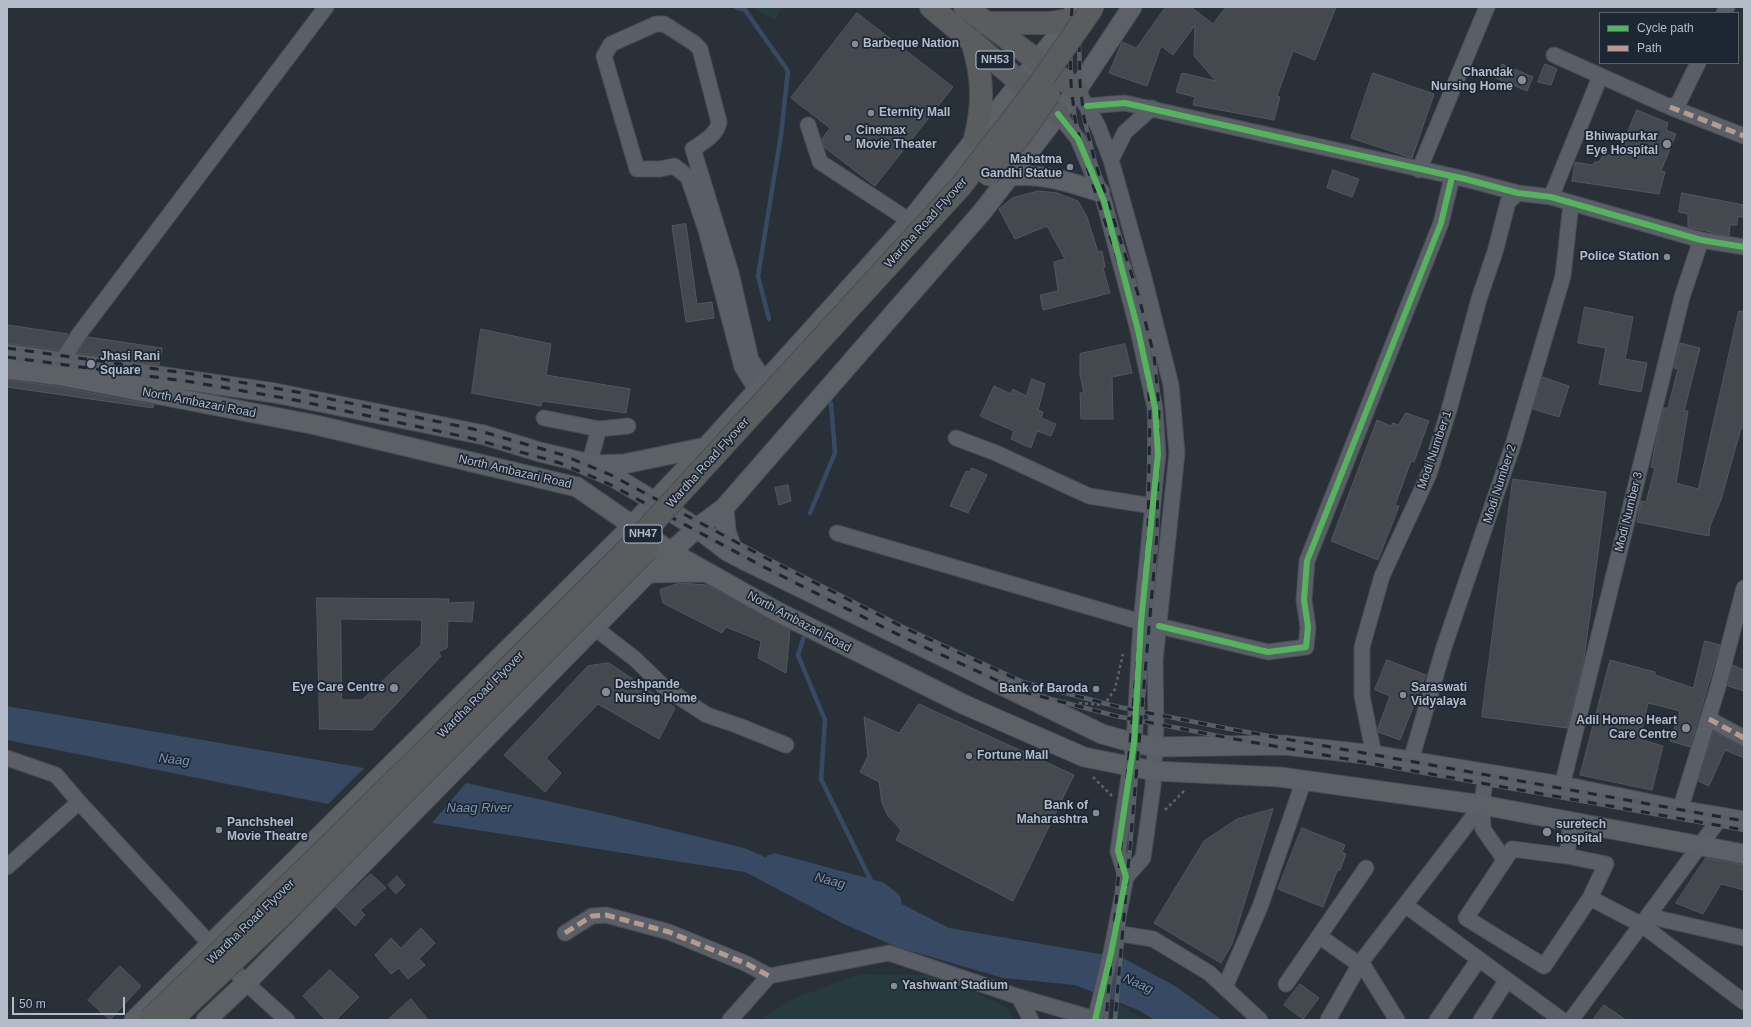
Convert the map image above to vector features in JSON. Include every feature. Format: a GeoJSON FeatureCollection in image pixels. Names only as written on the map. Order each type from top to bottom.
{"type":"FeatureCollection","features":[{"type":"Feature","properties":{"kind":"highway","name":"NH53"},"geometry":{"type":"LineString","coordinates":[[931,7],[1021,81],[1073,102]]}},
{"type":"Feature","properties":{"kind":"highway","name":"NH53"},"geometry":{"type":"LineString","coordinates":[[965,7],[1037,62],[1073,102]]}},
{"type":"Feature","properties":{"kind":"highway","name":"Wardha Road Flyover"},"geometry":{"type":"LineString","coordinates":[[149,1020],[339,836],[636,541],[961,186],[1035,90],[1093,7]]}},
{"type":"Feature","properties":{"kind":"highway","name":"Wardha Road Flyover"},"geometry":{"type":"LineString","coordinates":[[171,1020],[287,910],[625,574],[956,214],[1024,131],[1108,7]]}},
{"type":"Feature","properties":{"kind":"highway"},"geometry":{"type":"LineString","coordinates":[[985,23],[1042,23],[1073,13]]}},
{"type":"Feature","properties":{"kind":"highway"},"geometry":{"type":"LineString","coordinates":[[972,41],[978,60],[982,97],[981,115],[975,139]]}},
{"type":"Feature","properties":{"kind":"main road"},"geometry":{"type":"LineString","coordinates":[[206,1020],[246,983],[648,573],[697,528],[724,508],[982,212],[1010,176],[1073,102],[1132,7]]}},
{"type":"Feature","properties":{"kind":"main road"},"geometry":{"type":"LineString","coordinates":[[134,1020],[631,526],[706,447],[910,221],[1037,62],[1073,13]]}},
{"type":"Feature","properties":{"kind":"main road"},"geometry":{"type":"LineString","coordinates":[[1010,176],[1027,175],[1046,177],[1100,192]]}},
{"type":"Feature","properties":{"kind":"main road","name":"North Ambazari Road"},"geometry":{"type":"LineString","coordinates":[[7,354],[275,393],[484,435],[540,452],[591,464],[697,528],[734,554],[1102,734],[1134,743],[1155,747],[1284,745],[1374,755],[1486,772],[1680,810],[1721,817],[1743,818]]}},
{"type":"Feature","properties":{"kind":"main road","name":"North Ambazari Road"},"geometry":{"type":"LineString","coordinates":[[7,369],[57,375],[272,418],[316,425],[577,487],[631,526],[671,552],[776,611],[965,705],[1084,757],[1154,771],[1280,777],[1482,805],[1744,854]]}},
{"type":"Feature","properties":{"kind":"main road"},"geometry":{"type":"LineString","coordinates":[[272,418],[275,393]]}},
{"type":"Feature","properties":{"kind":"main road"},"geometry":{"type":"LineString","coordinates":[[591,464],[624,464],[706,447]]}},
{"type":"Feature","properties":{"kind":"main road"},"geometry":{"type":"LineString","coordinates":[[724,508],[726,532],[734,554]]}},
{"type":"Feature","properties":{"kind":"main road"},"geometry":{"type":"LineString","coordinates":[[648,573],[707,572]]}},
{"type":"Feature","properties":{"kind":"street"},"geometry":{"type":"LineString","coordinates":[[61,362],[80,333],[326,7]]}},
{"type":"Feature","properties":{"kind":"street"},"geometry":{"type":"LineString","coordinates":[[1419,170],[1487,7]]}},
{"type":"Feature","properties":{"kind":"street"},"geometry":{"type":"LineString","coordinates":[[656,24],[664,24],[694,43],[700,49],[719,122],[718,128],[714,133],[674,166],[660,169],[637,169],[604,56],[611,44],[656,24]]}},
{"type":"Feature","properties":{"kind":"street"},"geometry":{"type":"LineString","coordinates":[[1554,55],[1600,77],[1670,107],[1744,136]]}},
{"type":"Feature","properties":{"kind":"street"},"geometry":{"type":"LineString","coordinates":[[1670,107],[1677,104],[1680,100],[1698,64]]}},
{"type":"Feature","properties":{"kind":"street"},"geometry":{"type":"LineString","coordinates":[[1551,197],[1600,77]]}},
{"type":"Feature","properties":{"kind":"street"},"geometry":{"type":"LineString","coordinates":[[1073,102],[1125,102],[1518,193],[1551,197],[1701,240],[1744,246]]}},
{"type":"Feature","properties":{"kind":"street"},"geometry":{"type":"LineString","coordinates":[[1073,102],[1098,126],[1111,160],[1172,385],[1177,453],[1155,660],[1154,771],[1148,827],[1143,858],[1126,877]]}},
{"type":"Feature","properties":{"kind":"street"},"geometry":{"type":"LineString","coordinates":[[730,1020],[769,976],[889,953],[1019,997],[1096,1016],[1111,953],[1126,877],[1118,851],[1134,743],[1140,622],[1158,454],[1155,408],[1138,330],[1100,192],[1078,139],[1073,102]]}},
{"type":"Feature","properties":{"kind":"street"},"geometry":{"type":"LineString","coordinates":[[1111,160],[1125,132],[1152,108]]}},
{"type":"Feature","properties":{"kind":"street"},"geometry":{"type":"LineString","coordinates":[[808,125],[820,162],[910,221]]}},
{"type":"Feature","properties":{"kind":"street"},"geometry":{"type":"LineString","coordinates":[[693,149],[732,274],[751,360],[762,386]]}},
{"type":"Feature","properties":{"kind":"street"},"geometry":{"type":"LineString","coordinates":[[674,166],[688,177],[706,230],[742,367],[762,386]]}},
{"type":"Feature","properties":{"kind":"street"},"geometry":{"type":"LineString","coordinates":[[1158,626],[1268,652],[1306,647],[1308,627],[1304,600],[1307,561],[1441,223],[1452,177]]}},
{"type":"Feature","properties":{"kind":"street","name":"Modi Number 1"},"geometry":{"type":"LineString","coordinates":[[1374,755],[1362,696],[1362,647],[1382,576],[1429,474],[1450,410],[1479,300],[1495,252],[1508,202],[1518,193]]}},
{"type":"Feature","properties":{"kind":"street","name":"Modi Number 2"},"geometry":{"type":"LineString","coordinates":[[1410,760],[1444,647],[1514,445],[1563,276],[1571,203]]}},
{"type":"Feature","properties":{"kind":"street","name":"Modi Number 3"},"geometry":{"type":"LineString","coordinates":[[1562,786],[1682,297],[1701,240]]}},
{"type":"Feature","properties":{"kind":"street"},"geometry":{"type":"LineString","coordinates":[[544,418],[599,429],[628,426]]}},
{"type":"Feature","properties":{"kind":"street"},"geometry":{"type":"LineString","coordinates":[[591,464],[599,429]]}},
{"type":"Feature","properties":{"kind":"street"},"geometry":{"type":"LineString","coordinates":[[956,438],[996,453],[1089,496],[1153,506]]}},
{"type":"Feature","properties":{"kind":"street"},"geometry":{"type":"LineString","coordinates":[[837,533],[1140,622]]}},
{"type":"Feature","properties":{"kind":"street"},"geometry":{"type":"LineString","coordinates":[[1680,810],[1709,719],[1744,588]]}},
{"type":"Feature","properties":{"kind":"street"},"geometry":{"type":"LineString","coordinates":[[594,628],[635,659],[665,688],[707,715],[786,744]]}},
{"type":"Feature","properties":{"kind":"street"},"geometry":{"type":"LineString","coordinates":[[1709,719],[1744,738]]}},
{"type":"Feature","properties":{"kind":"street"},"geometry":{"type":"LineString","coordinates":[[7,758],[56,775],[79,802],[246,983],[287,1020]]}},
{"type":"Feature","properties":{"kind":"street"},"geometry":{"type":"LineString","coordinates":[[1486,772],[1482,805],[1483,829],[1504,859]]}},
{"type":"Feature","properties":{"kind":"street"},"geometry":{"type":"LineString","coordinates":[[1225,987],[1260,907],[1304,780]]}},
{"type":"Feature","properties":{"kind":"street"},"geometry":{"type":"LineString","coordinates":[[7,867],[79,802]]}},
{"type":"Feature","properties":{"kind":"street"},"geometry":{"type":"LineString","coordinates":[[1328,1020],[1361,964],[1482,805]]}},
{"type":"Feature","properties":{"kind":"street"},"geometry":{"type":"LineString","coordinates":[[1571,1020],[1721,817]]}},
{"type":"Feature","properties":{"kind":"street"},"geometry":{"type":"LineString","coordinates":[[1568,856],[1571,822]]}},
{"type":"Feature","properties":{"kind":"street"},"geometry":{"type":"LineString","coordinates":[[1512,849],[1568,856],[1606,864],[1590,898],[1544,966],[1466,918],[1504,859],[1512,849]]}},
{"type":"Feature","properties":{"kind":"street"},"geometry":{"type":"LineString","coordinates":[[1286,984],[1366,868]]}},
{"type":"Feature","properties":{"kind":"street"},"geometry":{"type":"LineString","coordinates":[[1590,898],[1645,920],[1744,938]]}},
{"type":"Feature","properties":{"kind":"street"},"geometry":{"type":"LineString","coordinates":[[1406,905],[1562,1020]]}},
{"type":"Feature","properties":{"kind":"street"},"geometry":{"type":"LineString","coordinates":[[565,933],[592,916],[606,915],[669,932],[747,964],[769,976]]}},
{"type":"Feature","properties":{"kind":"street"},"geometry":{"type":"LineString","coordinates":[[1645,920],[1744,1002]]}},
{"type":"Feature","properties":{"kind":"street"},"geometry":{"type":"LineString","coordinates":[[1115,933],[1154,939],[1209,973],[1260,1020]]}},
{"type":"Feature","properties":{"kind":"street"},"geometry":{"type":"LineString","coordinates":[[1319,936],[1361,964],[1396,1020]]}},
{"type":"Feature","properties":{"kind":"street"},"geometry":{"type":"LineString","coordinates":[[1437,1020],[1479,959]]}},
{"type":"Feature","properties":{"kind":"street"},"geometry":{"type":"LineString","coordinates":[[1481,1020],[1507,980]]}},
{"type":"Feature","properties":{"kind":"street"},"geometry":{"type":"LineString","coordinates":[[1019,997],[1031,1020]]}},
{"type":"Feature","properties":{"kind":"path"},"geometry":{"type":"LineString","coordinates":[[1072,703],[1104,705],[1115,689],[1125,647]]}},
{"type":"Feature","properties":{"kind":"path"},"geometry":{"type":"LineString","coordinates":[[1088,772],[1112,797]]}},
{"type":"Feature","properties":{"kind":"path"},"geometry":{"type":"LineString","coordinates":[[1148,827],[1202,774]]}},
{"type":"Feature","properties":{"kind":"green space"},"geometry":{"type":"Polygon","coordinates":[[[751,7],[782,7],[775,20],[751,7]]]}},
{"type":"Feature","properties":{"kind":"green space","name":"Yashwant Stadium"},"geometry":{"type":"Polygon","coordinates":[[[861,974],[937,975],[1006,1007],[1014,1020],[759,1020],[797,997],[861,974]]]}},
{"type":"Feature","properties":{"kind":"green space"},"geometry":{"type":"Polygon","coordinates":[[[1117,1003],[1144,1020],[1112,1020],[1117,1003]]]}},
{"type":"Feature","properties":{"kind":"water"},"geometry":{"type":"Polygon","coordinates":[[[7,706],[364,768],[328,804],[7,740],[7,706]]]}},
{"type":"Feature","properties":{"kind":"water","name":"Naag River"},"geometry":{"type":"Polygon","coordinates":[[[466,783],[597,812],[744,848],[822,881],[884,895],[949,928],[1123,958],[1175,986],[1222,1020],[1155,1020],[1138,1010],[1075,985],[1003,978],[897,947],[844,924],[745,872],[432,823],[466,783]]]}},
{"type":"Feature","properties":{"kind":"building"},"geometry":{"type":"Polygon","coordinates":[[[1166,7],[1191,7],[1213,24],[1226,7],[1336,7],[1315,60],[1293,51],[1277,96],[1280,97],[1274,120],[1193,105],[1195,97],[1176,92],[1182,73],[1216,81],[1194,56],[1195,25],[1173,55],[1161,46],[1147,86],[1109,73],[1122,42],[1136,48],[1166,7]]]}},
{"type":"Feature","properties":{"kind":"building","name":"Eternity Mall"},"geometry":{"type":"Polygon","coordinates":[[[857,13],[953,87],[875,186],[824,147],[822,139],[830,128],[791,98],[857,13]]]}},
{"type":"Feature","properties":{"kind":"building"},"geometry":{"type":"Polygon","coordinates":[[[1502,64],[1533,77],[1527,91],[1496,78],[1502,64]]]}},
{"type":"Feature","properties":{"kind":"building"},"geometry":{"type":"Polygon","coordinates":[[[1545,64],[1557,69],[1551,85],[1538,82],[1545,64]]]}},
{"type":"Feature","properties":{"kind":"building"},"geometry":{"type":"Polygon","coordinates":[[[1373,73],[1434,94],[1412,158],[1351,138],[1373,73]]]}},
{"type":"Feature","properties":{"kind":"building"},"geometry":{"type":"Polygon","coordinates":[[[1637,110],[1668,123],[1666,130],[1676,134],[1661,171],[1665,172],[1659,194],[1572,181],[1575,162],[1592,165],[1595,162],[1599,162],[1604,154],[1617,157],[1637,110]]]}},
{"type":"Feature","properties":{"kind":"building"},"geometry":{"type":"Polygon","coordinates":[[[1333,170],[1359,179],[1352,197],[1327,188],[1333,170]]]}},
{"type":"Feature","properties":{"kind":"building"},"geometry":{"type":"Polygon","coordinates":[[[1039,191],[1057,193],[1078,201],[1087,217],[1098,252],[1102,251],[1105,267],[1103,268],[1110,293],[1043,310],[1040,295],[1058,291],[1054,262],[1065,259],[1047,226],[1015,239],[999,209],[1012,198],[1039,191]]]}},
{"type":"Feature","properties":{"kind":"building"},"geometry":{"type":"Polygon","coordinates":[[[1682,193],[1744,205],[1744,218],[1738,216],[1737,225],[1730,225],[1729,236],[1688,227],[1688,214],[1679,212],[1682,193]]]}},
{"type":"Feature","properties":{"kind":"building"},"geometry":{"type":"Polygon","coordinates":[[[686,224],[697,304],[712,302],[714,318],[686,322],[672,226],[686,224]]]}},
{"type":"Feature","properties":{"kind":"building"},"geometry":{"type":"Polygon","coordinates":[[[1585,307],[1633,317],[1625,359],[1647,363],[1641,392],[1599,384],[1606,348],[1578,343],[1585,307]]]}},
{"type":"Feature","properties":{"kind":"building"},"geometry":{"type":"Polygon","coordinates":[[[1739,311],[1744,312],[1744,428],[1741,428],[1721,500],[1710,526],[1709,536],[1637,522],[1641,501],[1646,502],[1655,468],[1651,467],[1656,442],[1664,408],[1668,408],[1678,369],[1674,368],[1680,343],[1700,348],[1684,411],[1688,411],[1676,483],[1698,489],[1739,311]]]}},
{"type":"Feature","properties":{"kind":"building"},"geometry":{"type":"Polygon","coordinates":[[[8,325],[68,334],[58,350],[7,343],[8,325]]]}},
{"type":"Feature","properties":{"kind":"building"},"geometry":{"type":"Polygon","coordinates":[[[481,329],[551,344],[546,375],[630,389],[626,413],[542,401],[541,406],[472,393],[481,329]]]}},
{"type":"Feature","properties":{"kind":"building"},"geometry":{"type":"Polygon","coordinates":[[[88,337],[162,348],[159,365],[78,353],[88,337]]]}},
{"type":"Feature","properties":{"kind":"building"},"geometry":{"type":"Polygon","coordinates":[[[1125,344],[1132,373],[1112,377],[1113,419],[1081,419],[1080,393],[1084,393],[1080,375],[1080,354],[1125,344]]]}},
{"type":"Feature","properties":{"kind":"building"},"geometry":{"type":"Polygon","coordinates":[[[1542,377],[1569,386],[1559,417],[1533,409],[1542,377]]]}},
{"type":"Feature","properties":{"kind":"building"},"geometry":{"type":"Polygon","coordinates":[[[1032,379],[1045,384],[1038,410],[1043,412],[1041,418],[1056,424],[1051,436],[1037,431],[1031,448],[1011,439],[1014,431],[980,416],[994,386],[1011,394],[1013,389],[1026,396],[1032,379]]]}},
{"type":"Feature","properties":{"kind":"building"},"geometry":{"type":"Polygon","coordinates":[[[7,380],[55,386],[154,405],[153,408],[7,387],[7,380]]]}},
{"type":"Feature","properties":{"kind":"building"},"geometry":{"type":"Polygon","coordinates":[[[1406,413],[1429,421],[1414,462],[1411,461],[1395,505],[1399,506],[1378,560],[1331,541],[1377,420],[1391,426],[1393,423],[1398,425],[1406,413]]]}},
{"type":"Feature","properties":{"kind":"building"},"geometry":{"type":"Polygon","coordinates":[[[972,468],[987,475],[968,513],[950,506],[966,471],[969,472],[972,468]]]}},
{"type":"Feature","properties":{"kind":"building"},"geometry":{"type":"Polygon","coordinates":[[[1513,479],[1606,492],[1584,659],[1567,728],[1482,717],[1513,479]]]}},
{"type":"Feature","properties":{"kind":"building"},"geometry":{"type":"Polygon","coordinates":[[[788,485],[791,501],[779,505],[775,488],[788,485]]]}},
{"type":"Feature","properties":{"kind":"building"},"geometry":{"type":"Polygon","coordinates":[[[680,583],[707,585],[790,630],[786,673],[758,658],[761,641],[726,627],[722,633],[663,603],[660,590],[680,583]]]}},
{"type":"Feature","properties":{"kind":"building"},"geometry":{"type":"Polygon","coordinates":[[[317,598],[449,599],[448,603],[474,602],[472,622],[448,621],[447,648],[438,652],[441,656],[372,730],[320,729],[317,598]],[[341,619],[342,700],[362,700],[421,645],[422,620],[341,619]]]}},
{"type":"Feature","properties":{"kind":"building"},"geometry":{"type":"Polygon","coordinates":[[[1705,641],[1720,645],[1690,747],[1670,741],[1680,711],[1648,703],[1640,739],[1663,746],[1652,790],[1580,775],[1610,660],[1655,672],[1655,675],[1693,688],[1705,641]]]}},
{"type":"Feature","properties":{"kind":"building"},"geometry":{"type":"Polygon","coordinates":[[[1387,660],[1426,675],[1400,740],[1378,732],[1378,728],[1390,696],[1375,690],[1387,660]]]}},
{"type":"Feature","properties":{"kind":"building"},"geometry":{"type":"Polygon","coordinates":[[[609,663],[675,708],[659,739],[598,704],[546,758],[561,773],[545,792],[504,755],[588,666],[609,663]]]}},
{"type":"Feature","properties":{"kind":"building"},"geometry":{"type":"Polygon","coordinates":[[[1733,665],[1744,670],[1744,691],[1728,686],[1733,665]]]}},
{"type":"Feature","properties":{"kind":"building"},"geometry":{"type":"Polygon","coordinates":[[[919,704],[1074,775],[1013,901],[896,840],[901,830],[888,816],[882,803],[879,782],[860,772],[868,756],[864,717],[899,733],[919,704]]]}},
{"type":"Feature","properties":{"kind":"building"},"geometry":{"type":"Polygon","coordinates":[[[1714,732],[1744,747],[1744,758],[1725,750],[1709,786],[1698,781],[1714,732]]]}},
{"type":"Feature","properties":{"kind":"building"},"geometry":{"type":"Polygon","coordinates":[[[1273,809],[1232,944],[1221,963],[1154,923],[1204,841],[1237,819],[1273,809]]]}},
{"type":"Feature","properties":{"kind":"building"},"geometry":{"type":"Polygon","coordinates":[[[1302,828],[1345,845],[1342,852],[1346,854],[1340,870],[1337,871],[1323,907],[1278,889],[1302,828]]]}},
{"type":"Feature","properties":{"kind":"building"},"geometry":{"type":"Polygon","coordinates":[[[1706,858],[1744,865],[1744,890],[1721,884],[1703,914],[1676,903],[1706,858]]]}},
{"type":"Feature","properties":{"kind":"building"},"geometry":{"type":"Polygon","coordinates":[[[371,874],[386,888],[360,910],[365,915],[355,926],[336,907],[371,874]]]}},
{"type":"Feature","properties":{"kind":"building"},"geometry":{"type":"Polygon","coordinates":[[[397,876],[405,885],[396,894],[388,885],[397,876]]]}},
{"type":"Feature","properties":{"kind":"building"},"geometry":{"type":"Polygon","coordinates":[[[421,928],[435,943],[419,959],[425,965],[408,979],[399,968],[391,974],[375,955],[391,938],[401,948],[421,928]]]}},
{"type":"Feature","properties":{"kind":"building"},"geometry":{"type":"Polygon","coordinates":[[[120,966],[141,986],[110,1020],[88,1000],[120,966]]]}},
{"type":"Feature","properties":{"kind":"building"},"geometry":{"type":"Polygon","coordinates":[[[330,970],[359,997],[336,1020],[326,1020],[303,996],[330,970]]]}},
{"type":"Feature","properties":{"kind":"building"},"geometry":{"type":"Polygon","coordinates":[[[1300,984],[1319,998],[1303,1019],[1284,1005],[1300,984]]]}},
{"type":"Feature","properties":{"kind":"building"},"geometry":{"type":"Polygon","coordinates":[[[411,999],[428,1020],[388,1020],[411,999]]]}},
{"type":"Feature","properties":{"kind":"building"},"geometry":{"type":"Polygon","coordinates":[[[1604,1005],[1626,1020],[1593,1020],[1604,1005]]]}},
{"type":"Feature","properties":{"kind":"waterway"},"geometry":{"type":"LineString","coordinates":[[736,7],[745,10],[788,71],[781,135],[758,276],[769,319]]}},
{"type":"Feature","properties":{"kind":"waterway"},"geometry":{"type":"LineString","coordinates":[[810,513],[835,453],[831,403]]}},
{"type":"Feature","properties":{"kind":"waterway"},"geometry":{"type":"LineString","coordinates":[[805,633],[798,655],[825,720],[821,779],[878,895]]}},
{"type":"Feature","properties":{"kind":"waterway","name":"Naag"},"geometry":{"type":"LineString","coordinates":[[775,867],[878,895],[888,903]]}},
{"type":"Feature","properties":{"kind":"railway"},"geometry":{"type":"LineString","coordinates":[[1072,7],[1070,37],[1071,84],[1075,119],[1086,164],[1130,297],[1145,357],[1150,407],[1148,534],[1106,1020]]}},
{"type":"Feature","properties":{"kind":"railway"},"geometry":{"type":"LineString","coordinates":[[1081,7],[1079,38],[1080,83],[1084,118],[1095,162],[1138,294],[1154,355],[1159,406],[1157,535],[1115,1020]]}},
{"type":"Feature","properties":{"kind":"railway"},"geometry":{"type":"LineString","coordinates":[[7,348],[193,374],[297,392],[473,429],[563,455],[613,476],[766,558],[905,628],[1023,682],[1119,707],[1230,729],[1744,821]]}},
{"type":"Feature","properties":{"kind":"railway"},"geometry":{"type":"LineString","coordinates":[[7,357],[192,382],[295,400],[470,438],[560,463],[609,484],[762,566],[901,636],[1020,691],[1116,716],[1229,738],[1744,830]]}},
{"type":"Feature","properties":{"kind":"marked path"},"geometry":{"type":"LineString","coordinates":[[1670,107],[1744,136]]}},
{"type":"Feature","properties":{"kind":"marked path"},"geometry":{"type":"LineString","coordinates":[[1709,719],[1744,738]]}},
{"type":"Feature","properties":{"kind":"marked path"},"geometry":{"type":"LineString","coordinates":[[565,933],[592,916],[606,915],[669,932],[747,964],[769,976]]}},
{"type":"Feature","properties":{"kind":"cycle path"},"geometry":{"type":"LineString","coordinates":[[1087,106],[1125,103],[1465,179],[1518,193],[1551,197],[1701,240],[1744,247]]}},
{"type":"Feature","properties":{"kind":"cycle path"},"geometry":{"type":"LineString","coordinates":[[1058,114],[1078,139],[1104,201],[1138,330],[1155,408],[1158,454],[1141,622],[1134,743],[1118,851],[1126,877],[1111,953],[1095,1020]]}},
{"type":"Feature","properties":{"kind":"cycle path"},"geometry":{"type":"LineString","coordinates":[[1159,626],[1268,652],[1306,647],[1308,627],[1304,600],[1307,561],[1441,223],[1452,177]]}},
{"type":"Feature","properties":{"kind":"place","name":"Barbeque Nation"},"geometry":{"type":"Point","coordinates":[855,44]}},
{"type":"Feature","properties":{"kind":"place","name":"Chandak Nursing Home"},"geometry":{"type":"Point","coordinates":[1522,80]}},
{"type":"Feature","properties":{"kind":"place","name":"Eternity Mall"},"geometry":{"type":"Point","coordinates":[871,113]}},
{"type":"Feature","properties":{"kind":"place","name":"Cinemax Movie Theater"},"geometry":{"type":"Point","coordinates":[848,138]}},
{"type":"Feature","properties":{"kind":"place","name":"Bhiwapurkar Eye Hospital"},"geometry":{"type":"Point","coordinates":[1667,144]}},
{"type":"Feature","properties":{"kind":"place","name":"Mahatma Gandhi Statue"},"geometry":{"type":"Point","coordinates":[1070,167]}},
{"type":"Feature","properties":{"kind":"place","name":"Police Station"},"geometry":{"type":"Point","coordinates":[1667,257]}},
{"type":"Feature","properties":{"kind":"place","name":"Jhasi Rani Square"},"geometry":{"type":"Point","coordinates":[91,364]}},
{"type":"Feature","properties":{"kind":"place","name":"Eye Care Centre"},"geometry":{"type":"Point","coordinates":[394,688]}},
{"type":"Feature","properties":{"kind":"place","name":"Bank of Baroda"},"geometry":{"type":"Point","coordinates":[1096,689]}},
{"type":"Feature","properties":{"kind":"place","name":"Deshpande Nursing Home"},"geometry":{"type":"Point","coordinates":[606,692]}},
{"type":"Feature","properties":{"kind":"place","name":"Saraswati Vidyalaya"},"geometry":{"type":"Point","coordinates":[1403,695]}},
{"type":"Feature","properties":{"kind":"place","name":"Adil Homeo Heart Care Centre"},"geometry":{"type":"Point","coordinates":[1686,728]}},
{"type":"Feature","properties":{"kind":"place","name":"Fortune Mall"},"geometry":{"type":"Point","coordinates":[969,756]}},
{"type":"Feature","properties":{"kind":"place","name":"Bank of Maharashtra"},"geometry":{"type":"Point","coordinates":[1096,813]}},
{"type":"Feature","properties":{"kind":"place","name":"Panchsheel Movie Theatre"},"geometry":{"type":"Point","coordinates":[219,830]}},
{"type":"Feature","properties":{"kind":"place","name":"suretech hospital"},"geometry":{"type":"Point","coordinates":[1547,832]}},
{"type":"Feature","properties":{"kind":"place","name":"Yashwant Stadium"},"geometry":{"type":"Point","coordinates":[894,986]}}]}
